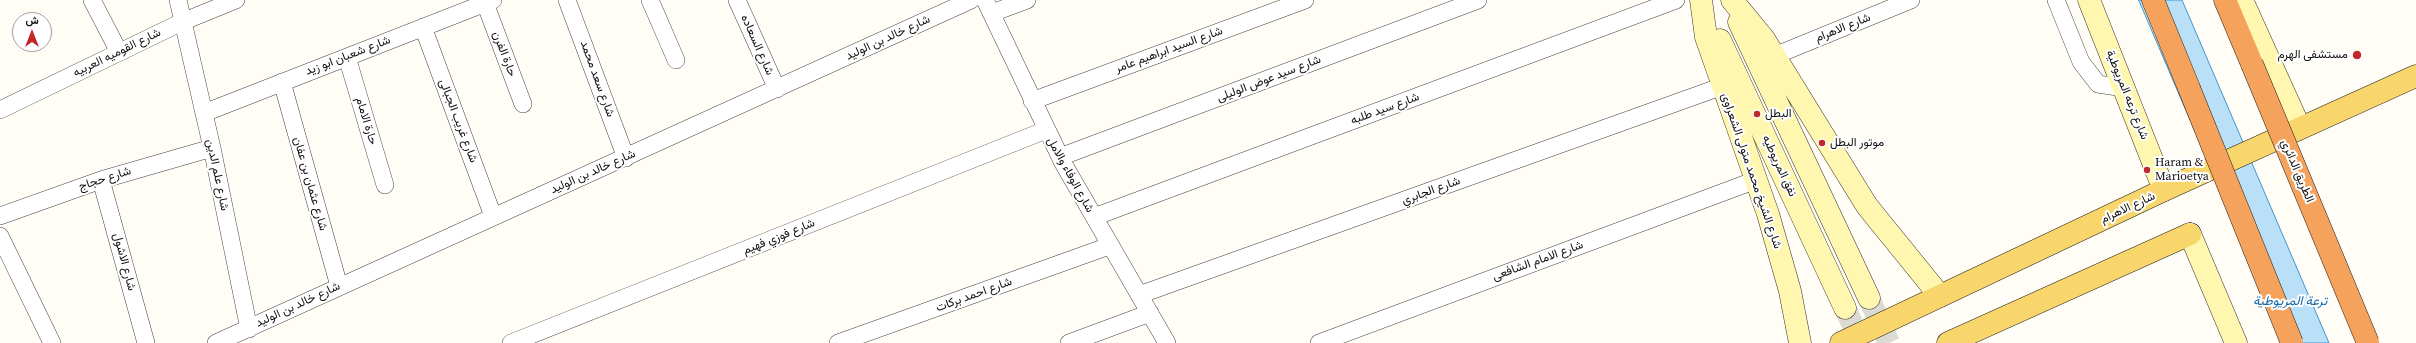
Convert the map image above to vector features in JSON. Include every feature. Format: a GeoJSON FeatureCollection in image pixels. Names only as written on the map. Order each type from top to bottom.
{"type":"FeatureCollection","features":[{"type":"Feature","properties":{"kind":"highway"},"geometry":{"type":"LineString","coordinates":[[2153,0],[2292,343]]}},
{"type":"Feature","properties":{"kind":"highway","name":"الطريق الدائري"},"geometry":{"type":"LineString","coordinates":[[2225,0],[2368,343]]}},
{"type":"Feature","properties":{"kind":"main road","name":"نفق المريوطيه"},"geometry":{"type":"LineString","coordinates":[[1701,0],[1846,308]]}},
{"type":"Feature","properties":{"kind":"main road","name":"شارع الشيخ محمد متولى الشعراوى"},"geometry":{"type":"LineString","coordinates":[[1701,0],[1704,29],[1756,180],[1790,291],[1800,343]]}},
{"type":"Feature","properties":{"kind":"main road","name":"نفق المريوطيه"},"geometry":{"type":"LineString","coordinates":[[1729,0],[1869,298]]}},
{"type":"Feature","properties":{"kind":"main road"},"geometry":{"type":"LineString","coordinates":[[1732,0],[1754,26],[1774,56],[1864,201],[1940,296]]}},
{"type":"Feature","properties":{"kind":"main road","name":"شارع ترعه المريوطية"},"geometry":{"type":"LineString","coordinates":[[2089,0],[2164,190]]}},
{"type":"Feature","properties":{"kind":"main road"},"geometry":{"type":"LineString","coordinates":[[2242,0],[2294,130]]}},
{"type":"Feature","properties":{"kind":"main road","name":"شارع الاهرام"},"geometry":{"type":"LineString","coordinates":[[1841,343],[2164,190],[2416,76]]}},
{"type":"Feature","properties":{"kind":"main road"},"geometry":{"type":"LineString","coordinates":[[1955,342],[2190,234],[2236,343]]}},
{"type":"Feature","properties":{"kind":"street"},"geometry":{"type":"LineString","coordinates":[[92,0],[119,52]]}},
{"type":"Feature","properties":{"kind":"street","name":"شارع علم الدين"},"geometry":{"type":"LineString","coordinates":[[178,0],[212,148],[249,329]]}},
{"type":"Feature","properties":{"kind":"street","name":"شارع القوميه العربيه"},"geometry":{"type":"LineString","coordinates":[[0,110],[182,22],[236,0]]}},
{"type":"Feature","properties":{"kind":"street","name":"شارع سعد محمد"},"geometry":{"type":"LineString","coordinates":[[567,0],[626,158]]}},
{"type":"Feature","properties":{"kind":"street"},"geometry":{"type":"LineString","coordinates":[[650,0],[676,60]]}},
{"type":"Feature","properties":{"kind":"street","name":"شارع السعاده"},"geometry":{"type":"LineString","coordinates":[[737,0],[777,89]]}},
{"type":"Feature","properties":{"kind":"street","name":"شارع خالد بن الوليد"},"geometry":{"type":"LineString","coordinates":[[216,343],[493,216],[626,158],[970,0]]}},
{"type":"Feature","properties":{"kind":"street"},"geometry":{"type":"LineString","coordinates":[[989,6],[1027,0]]}},
{"type":"Feature","properties":{"kind":"street","name":"شارع السيد ابراهيم عامر"},"geometry":{"type":"LineString","coordinates":[[1032,101],[1305,0]]}},
{"type":"Feature","properties":{"kind":"street","name":"شارع سيد عوض الوليلى"},"geometry":{"type":"LineString","coordinates":[[1060,157],[1478,0]]}},
{"type":"Feature","properties":{"kind":"street","name":"شارع سيد طلبه"},"geometry":{"type":"LineString","coordinates":[[1094,217],[1676,0]]}},
{"type":"Feature","properties":{"kind":"street","name":"شارع الاهرام"},"geometry":{"type":"LineString","coordinates":[[1774,56],[1911,0]]}},
{"type":"Feature","properties":{"kind":"street"},"geometry":{"type":"LineString","coordinates":[[2056,0],[2081,62],[2098,84],[2124,88]]}},
{"type":"Feature","properties":{"kind":"street","name":"شارع شعبان ابو زيد"},"geometry":{"type":"LineString","coordinates":[[204,113],[489,2]]}},
{"type":"Feature","properties":{"kind":"street","name":"حارة الفرن"},"geometry":{"type":"LineString","coordinates":[[489,2],[523,104]]}},
{"type":"Feature","properties":{"kind":"street","name":"شارع الوفاء والامل"},"geometry":{"type":"LineString","coordinates":[[989,6],[1032,101],[1060,157],[1109,246],[1167,343]]}},
{"type":"Feature","properties":{"kind":"street","name":"شارع غريب الجبالى"},"geometry":{"type":"LineString","coordinates":[[422,27],[493,216]]}},
{"type":"Feature","properties":{"kind":"street","name":"حارة الامام"},"geometry":{"type":"LineString","coordinates":[[347,57],[385,185]]}},
{"type":"Feature","properties":{"kind":"street","name":"شارع عثمان بن عفان"},"geometry":{"type":"LineString","coordinates":[[282,82],[339,286]]}},
{"type":"Feature","properties":{"kind":"street","name":"شارع الجابري"},"geometry":{"type":"LineString","coordinates":[[1139,295],[1723,86]]}},
{"type":"Feature","properties":{"kind":"street","name":"شارع فوزي فهيم"},"geometry":{"type":"LineString","coordinates":[[511,343],[1046,130]]}},
{"type":"Feature","properties":{"kind":"street","name":"شارع حجاج"},"geometry":{"type":"LineString","coordinates":[[0,216],[101,180],[212,148]]}},
{"type":"Feature","properties":{"kind":"street","name":"شارع الاشول"},"geometry":{"type":"LineString","coordinates":[[101,180],[146,343]]}},
{"type":"Feature","properties":{"kind":"street","name":"شارع الامام الشافعى"},"geometry":{"type":"LineString","coordinates":[[1319,343],[1756,180]]}},
{"type":"Feature","properties":{"kind":"street"},"geometry":{"type":"LineString","coordinates":[[0,236],[52,343]]}},
{"type":"Feature","properties":{"kind":"street","name":"شارع احمد بركات"},"geometry":{"type":"LineString","coordinates":[[838,343],[1109,246]]}},
{"type":"Feature","properties":{"kind":"street"},"geometry":{"type":"LineString","coordinates":[[1069,343],[1150,314]]}},
{"type":"Feature","properties":{"kind":"water","name":"ترعة المريوطية"},"geometry":{"type":"Polygon","coordinates":[[[2139,0],[2182,0],[2329,343],[2286,343],[2139,0]]]}},
{"type":"Feature","properties":{"kind":"tunnel"},"geometry":{"type":"LineString","coordinates":[[1869,298],[1889,343]]}},
{"type":"Feature","properties":{"kind":"tunnel"},"geometry":{"type":"LineString","coordinates":[[1845,308],[1861,343]]}},
{"type":"Feature","properties":{"kind":"place","name":"مستشفى الهرم"},"geometry":{"type":"Point","coordinates":[2357,55]}},
{"type":"Feature","properties":{"kind":"place","name":"البطل"},"geometry":{"type":"Point","coordinates":[1757,114]}},
{"type":"Feature","properties":{"kind":"place","name":"موتور البطل"},"geometry":{"type":"Point","coordinates":[1822,143]}},
{"type":"Feature","properties":{"kind":"place","name":"Haram & Marioetya"},"geometry":{"type":"Point","coordinates":[2147,170]}}]}
